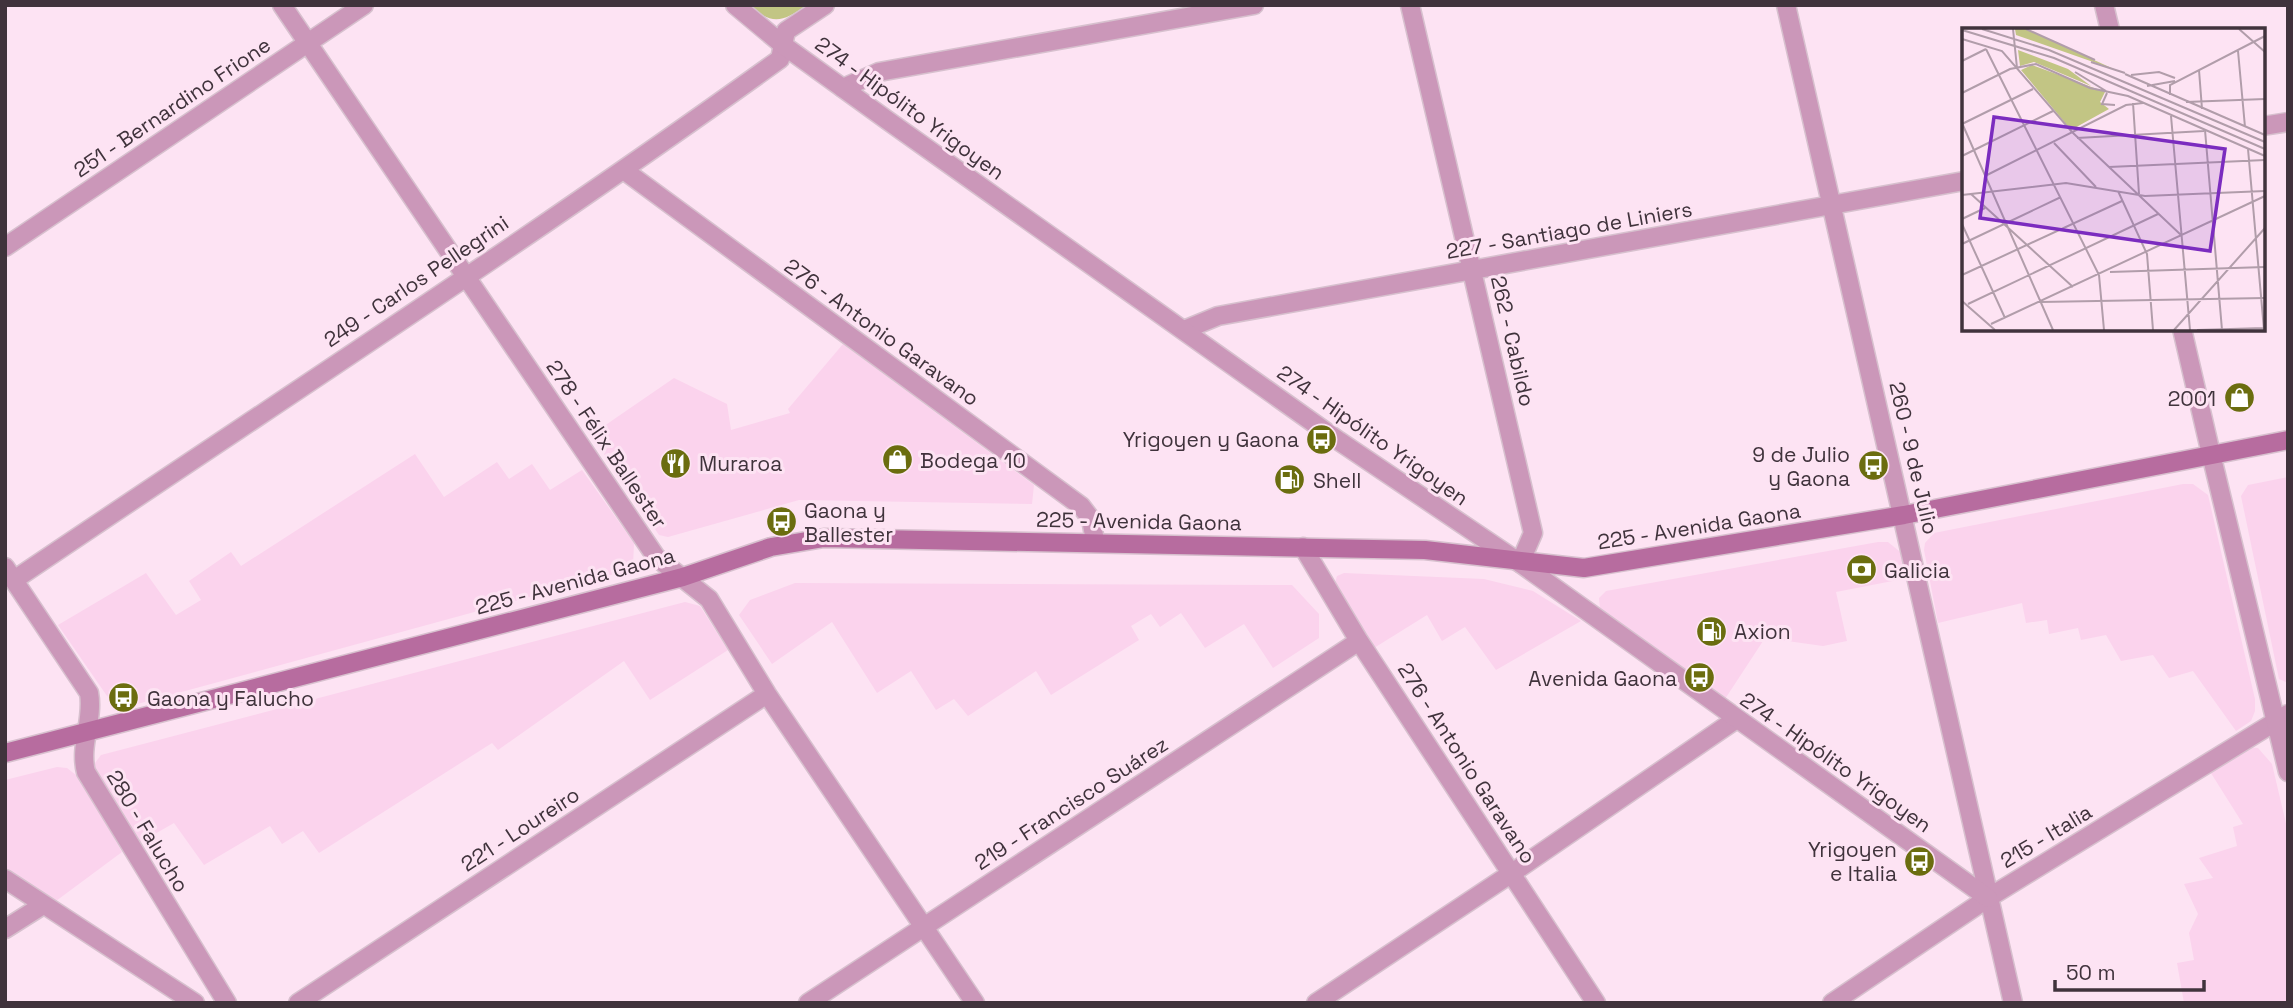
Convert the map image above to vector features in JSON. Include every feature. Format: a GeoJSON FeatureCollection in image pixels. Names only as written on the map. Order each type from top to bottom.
{"type":"FeatureCollection","features":[{"type":"Feature","properties":{"kind":"main road","name":"225 - Avenida Gaona"},"geometry":{"type":"LineString","coordinates":[[5,753],[683,577],[771,547],[824,538],[1095,541],[1425,550],[1520,563],[1584,568],[1904,515],[2288,440]]}},
{"type":"Feature","properties":{"kind":"street","name":"278 - Félix Ballester"},"geometry":{"type":"LineString","coordinates":[[282,5],[656,556],[709,600],[767,694],[975,1003]]}},
{"type":"Feature","properties":{"kind":"street","name":"251 - Bernardino Frione"},"geometry":{"type":"LineString","coordinates":[[5,247],[364,5]]}},
{"type":"Feature","properties":{"kind":"street","name":"274 - Hipólito Yrigoyen"},"geometry":{"type":"LineString","coordinates":[[735,5],[783,45],[843,88],[1184,330],[1520,563],[1735,720],[1988,898]]}},
{"type":"Feature","properties":{"kind":"street","name":"249 - Carlos Pellegrini"},"geometry":{"type":"LineString","coordinates":[[10,574],[625,171],[780,59],[786,31],[825,5]]}},
{"type":"Feature","properties":{"kind":"street"},"geometry":{"type":"LineString","coordinates":[[843,88],[879,72],[1254,5]]}},
{"type":"Feature","properties":{"kind":"street","name":"262 - Cabildo"},"geometry":{"type":"LineString","coordinates":[[1409,5],[1534,533],[1520,563]]}},
{"type":"Feature","properties":{"kind":"street","name":"260 - 9 de Julio"},"geometry":{"type":"LineString","coordinates":[[1786,5],[2013,1003]]}},
{"type":"Feature","properties":{"kind":"street"},"geometry":{"type":"LineString","coordinates":[[2105,5],[2110,28]]}},
{"type":"Feature","properties":{"kind":"street"},"geometry":{"type":"LineString","coordinates":[[2265,126],[2288,122]]}},
{"type":"Feature","properties":{"kind":"street","name":"276 - Antonio Garavano"},"geometry":{"type":"LineString","coordinates":[[625,171],[1081,506],[1091,519],[1095,541]]}},
{"type":"Feature","properties":{"kind":"street","name":"227 - Santiago de Liniers"},"geometry":{"type":"LineString","coordinates":[[1184,330],[1218,316],[1962,181]]}},
{"type":"Feature","properties":{"kind":"street"},"geometry":{"type":"LineString","coordinates":[[2182,331],[2211,454],[2282,718],[2288,772]]}},
{"type":"Feature","properties":{"kind":"street","name":"276 - Antonio Garavano"},"geometry":{"type":"LineString","coordinates":[[1303,547],[1359,641],[1596,1003]]}},
{"type":"Feature","properties":{"kind":"street","name":"280 - Falucho"},"geometry":{"type":"LineString","coordinates":[[10,574],[89,693],[91,705],[83,761],[86,772],[227,1003]]}},
{"type":"Feature","properties":{"kind":"street","name":"219 - Francisco Suárez"},"geometry":{"type":"LineString","coordinates":[[808,1003],[1359,641]]}},
{"type":"Feature","properties":{"kind":"street","name":"221 - Loureiro"},"geometry":{"type":"LineString","coordinates":[[298,1003],[767,694]]}},
{"type":"Feature","properties":{"kind":"street","name":"215 - Italia"},"geometry":{"type":"LineString","coordinates":[[1832,1003],[1988,898],[2282,718]]}},
{"type":"Feature","properties":{"kind":"street"},"geometry":{"type":"LineString","coordinates":[[1316,1003],[1735,720]]}},
{"type":"Feature","properties":{"kind":"street"},"geometry":{"type":"LineString","coordinates":[[5,879],[195,1003]]}},
{"type":"Feature","properties":{"kind":"street"},"geometry":{"type":"LineString","coordinates":[[5,929],[43,905]]}},
{"type":"Feature","properties":{"kind":"shaded area"},"geometry":{"type":"Polygon","coordinates":[[[843,344],[1034,485],[1032,504],[799,500],[668,537],[659,535],[591,435],[674,378],[727,404],[731,430],[790,413],[788,409],[843,344]]]}},
{"type":"Feature","properties":{"kind":"shaded area"},"geometry":{"type":"Polygon","coordinates":[[[415,454],[444,497],[497,462],[509,479],[532,464],[550,490],[582,470],[634,543],[633,566],[625,571],[130,706],[116,705],[107,696],[58,625],[146,573],[176,615],[201,600],[189,581],[231,552],[241,566],[415,454]]]}},
{"type":"Feature","properties":{"kind":"shaded area"},"geometry":{"type":"Polygon","coordinates":[[[2288,477],[2288,683],[2279,679],[2241,496],[2248,485],[2288,477]]]}},
{"type":"Feature","properties":{"kind":"shaded area"},"geometry":{"type":"Polygon","coordinates":[[[2193,484],[2208,495],[2255,699],[2255,711],[2251,721],[2236,731],[2193,671],[2169,678],[2153,655],[2121,661],[2106,635],[2081,640],[2078,628],[2049,634],[2047,620],[2026,623],[2022,603],[1938,623],[1924,550],[1925,543],[1934,533],[2193,484]]]}},
{"type":"Feature","properties":{"kind":"shaded area"},"geometry":{"type":"Polygon","coordinates":[[[1888,542],[1904,555],[1908,578],[1836,592],[1847,641],[1823,646],[1765,638],[1725,699],[1607,619],[1600,608],[1599,598],[1606,591],[1888,542]]]}},
{"type":"Feature","properties":{"kind":"shaded area"},"geometry":{"type":"Polygon","coordinates":[[[1344,573],[1484,579],[1533,591],[1581,621],[1496,670],[1465,627],[1442,641],[1427,615],[1374,648],[1335,583],[1337,576],[1344,573]]]}},
{"type":"Feature","properties":{"kind":"shaded area"},"geometry":{"type":"Polygon","coordinates":[[[795,583],[1292,585],[1319,614],[1319,638],[1273,668],[1244,624],[1205,648],[1181,613],[1160,627],[1151,614],[1131,626],[1139,640],[1051,695],[1036,671],[968,716],[954,699],[936,710],[911,671],[877,693],[832,622],[772,664],[739,615],[750,600],[795,583]]]}},
{"type":"Feature","properties":{"kind":"shaded area"},"geometry":{"type":"Polygon","coordinates":[[[685,602],[700,606],[728,650],[650,700],[624,661],[498,750],[492,743],[319,853],[303,831],[282,844],[270,826],[204,865],[174,823],[139,843],[95,770],[95,763],[101,755],[685,602]]]}},
{"type":"Feature","properties":{"kind":"shaded area"},"geometry":{"type":"Polygon","coordinates":[[[2248,747],[2258,748],[2272,764],[2288,832],[2288,1003],[2184,1003],[2177,963],[2194,960],[2189,933],[2198,914],[2184,884],[2213,878],[2199,858],[2237,846],[2233,827],[2243,824],[2209,770],[2248,747]]]}},
{"type":"Feature","properties":{"kind":"shaded area"},"geometry":{"type":"Polygon","coordinates":[[[57,767],[67,768],[81,779],[122,852],[56,901],[5,868],[5,780],[57,767]]]}},
{"type":"Feature","properties":{"kind":"green space"},"geometry":{"type":"Polygon","coordinates":[[[749,5],[807,5],[784,18],[771,19],[749,5]]]}},
{"type":"Feature","properties":{"kind":"place","name":"2001"},"geometry":{"type":"Point","coordinates":[2239,398]}},
{"type":"Feature","properties":{"kind":"place","name":"Yrigoyen y Gaona"},"geometry":{"type":"Point","coordinates":[1322,439]}},
{"type":"Feature","properties":{"kind":"place","name":"Bodega 10"},"geometry":{"type":"Point","coordinates":[897,460]}},
{"type":"Feature","properties":{"kind":"place","name":"Muraroa"},"geometry":{"type":"Point","coordinates":[676,463]}},
{"type":"Feature","properties":{"kind":"place","name":"9 de Julio y Gaona"},"geometry":{"type":"Point","coordinates":[1873,466]}},
{"type":"Feature","properties":{"kind":"place","name":"Shell"},"geometry":{"type":"Point","coordinates":[1290,480]}},
{"type":"Feature","properties":{"kind":"place","name":"Gaona y Ballester"},"geometry":{"type":"Point","coordinates":[781,522]}},
{"type":"Feature","properties":{"kind":"place","name":"Galicia"},"geometry":{"type":"Point","coordinates":[1861,570]}},
{"type":"Feature","properties":{"kind":"place","name":"Axion"},"geometry":{"type":"Point","coordinates":[1711,631]}},
{"type":"Feature","properties":{"kind":"place","name":"Avenida Gaona"},"geometry":{"type":"Point","coordinates":[1700,678]}},
{"type":"Feature","properties":{"kind":"place","name":"Gaona y Falucho"},"geometry":{"type":"Point","coordinates":[124,698]}},
{"type":"Feature","properties":{"kind":"place","name":"Yrigoyen e Italia"},"geometry":{"type":"Point","coordinates":[1920,861]}}]}
